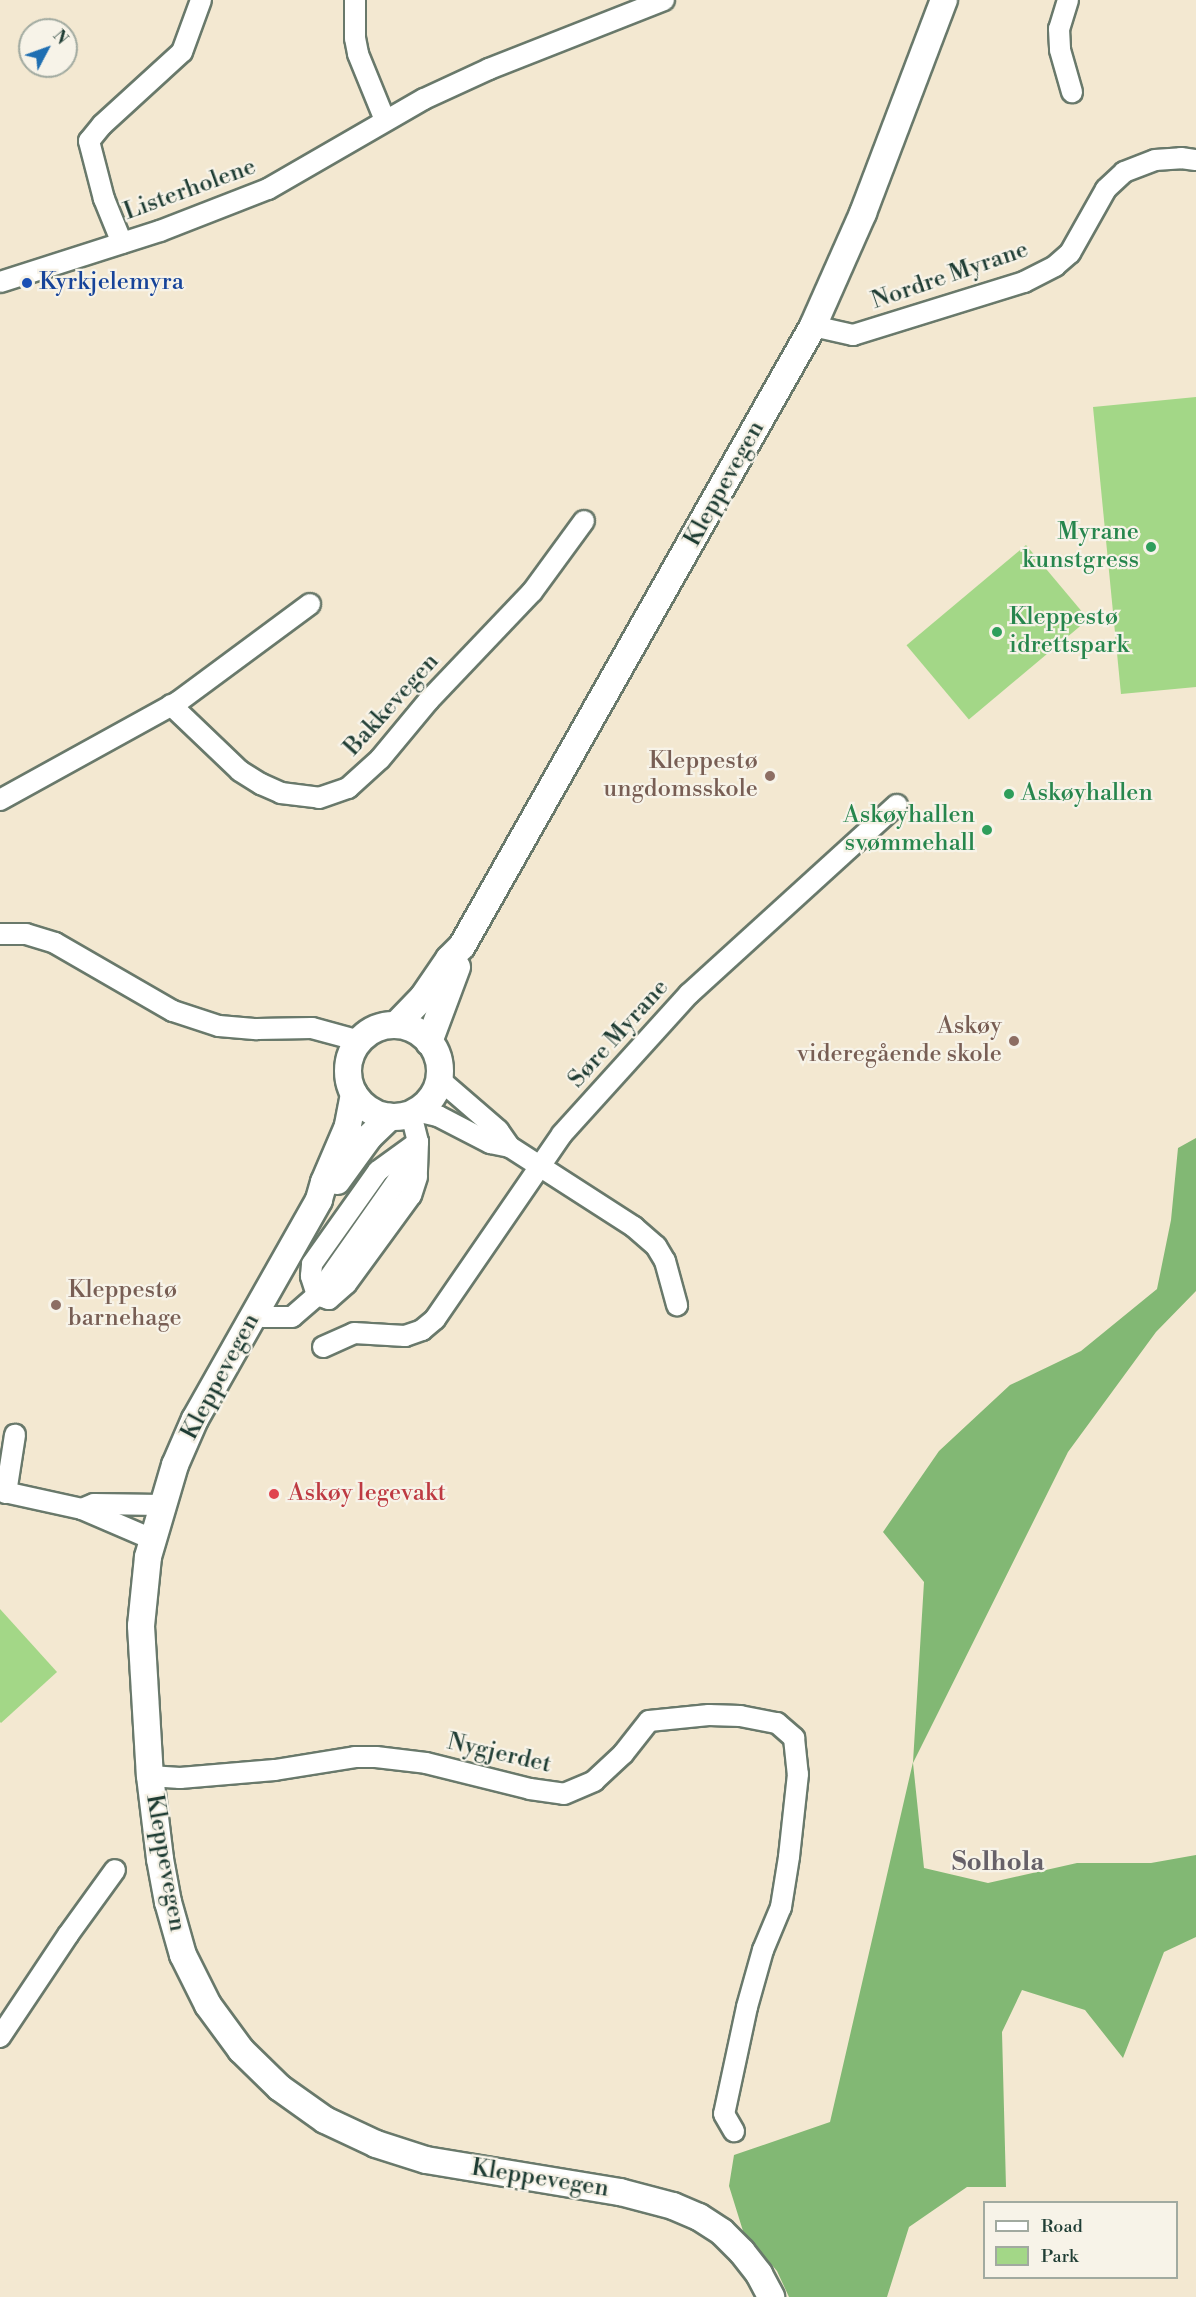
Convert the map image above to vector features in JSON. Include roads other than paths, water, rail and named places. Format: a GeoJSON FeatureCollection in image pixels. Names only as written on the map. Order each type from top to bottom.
{"type":"FeatureCollection","features":[{"type":"Feature","properties":{"kind":"main road","name":"Kleppevegen"},"geometry":{"type":"LineString","coordinates":[[396,1025],[423,997],[449,959],[462,946],[813,326],[863,213],[945,0]]}},
{"type":"Feature","properties":{"kind":"main road","name":"Kleppevegen"},"geometry":{"type":"LineString","coordinates":[[429,1042],[459,964],[462,946]]}},
{"type":"Feature","properties":{"kind":"main road"},"geometry":{"type":"LineString","coordinates":[[396,1025],[415,1030],[429,1042],[437,1057],[439,1079],[432,1096],[406,1114],[371,1111],[354,1094],[348,1067],[360,1041],[371,1031],[396,1025]]}},
{"type":"Feature","properties":{"kind":"main road","name":"Kleppevegen"},"geometry":{"type":"LineString","coordinates":[[354,1094],[348,1126],[324,1182],[319,1200],[195,1419],[161,1505],[144,1579],[141,1626],[150,1776],[162,1870],[183,1954],[199,1988],[240,2049],[280,2088],[325,2120],[376,2144],[426,2160],[647,2198],[699,2217],[722,2232],[742,2252],[759,2274],[771,2297]]}},
{"type":"Feature","properties":{"kind":"main road","name":"Kleppevegen"},"geometry":{"type":"LineString","coordinates":[[319,1200],[333,1187],[369,1137],[406,1114]]}},
{"type":"Feature","properties":{"kind":"street"},"geometry":{"type":"LineString","coordinates":[[122,243],[104,199],[89,141],[102,125],[182,52],[201,0]]}},
{"type":"Feature","properties":{"kind":"street"},"geometry":{"type":"LineString","coordinates":[[355,0],[355,38],[358,54],[385,120]]}},
{"type":"Feature","properties":{"kind":"street","name":"Listerholene"},"geometry":{"type":"LineString","coordinates":[[0,282],[36,273],[160,231],[268,189],[385,120],[489,69],[664,0]]}},
{"type":"Feature","properties":{"kind":"street"},"geometry":{"type":"LineString","coordinates":[[1068,0],[1059,29],[1060,50],[1072,92]]}},
{"type":"Feature","properties":{"kind":"street","name":"Nordre Myrane"},"geometry":{"type":"LineString","coordinates":[[813,326],[853,335],[1024,282],[1055,266],[1070,253],[1106,189],[1124,172],[1155,160],[1181,158],[1196,160]]}},
{"type":"Feature","properties":{"kind":"street","name":"Bakkevegen"},"geometry":{"type":"LineString","coordinates":[[171,705],[232,764],[261,784],[288,795],[319,798],[348,788],[380,759],[429,700],[532,592],[584,520]]}},
{"type":"Feature","properties":{"kind":"street"},"geometry":{"type":"LineString","coordinates":[[0,800],[171,705],[310,604]]}},
{"type":"Feature","properties":{"kind":"street","name":"Søre Myrane"},"geometry":{"type":"LineString","coordinates":[[539,1165],[555,1143],[689,994],[897,805]]}},
{"type":"Feature","properties":{"kind":"street"},"geometry":{"type":"LineString","coordinates":[[0,934],[26,934],[55,942],[173,1011],[219,1026],[312,1028],[360,1041]]}},
{"type":"Feature","properties":{"kind":"street"},"geometry":{"type":"LineString","coordinates":[[439,1079],[498,1130],[510,1147]]}},
{"type":"Feature","properties":{"kind":"street"},"geometry":{"type":"LineString","coordinates":[[317,1295],[329,1299],[346,1284],[411,1195],[417,1178],[418,1142],[406,1114],[438,1116],[490,1143],[510,1147],[646,1236],[665,1261],[677,1305]]}},
{"type":"Feature","properties":{"kind":"street"},"geometry":{"type":"LineString","coordinates":[[317,1295],[311,1276],[312,1264],[378,1171],[418,1142]]}},
{"type":"Feature","properties":{"kind":"street"},"geometry":{"type":"LineString","coordinates":[[323,1347],[354,1333],[405,1336],[429,1325],[539,1165]]}},
{"type":"Feature","properties":{"kind":"street"},"geometry":{"type":"LineString","coordinates":[[254,1314],[292,1317],[317,1295]]}},
{"type":"Feature","properties":{"kind":"street"},"geometry":{"type":"LineString","coordinates":[[15,1435],[3,1492],[82,1509],[152,1539]]}},
{"type":"Feature","properties":{"kind":"street"},"geometry":{"type":"LineString","coordinates":[[82,1509],[94,1504],[161,1505]]}},
{"type":"Feature","properties":{"kind":"street","name":"Nygjerdet"},"geometry":{"type":"LineString","coordinates":[[150,1776],[180,1778],[275,1770],[355,1757],[376,1757],[426,1763],[530,1789],[564,1794],[594,1781],[623,1754],[649,1721],[709,1715],[749,1718],[777,1724],[794,1738],[798,1774],[781,1907],[763,1950],[747,2007],[724,2114],[734,2131]]}},
{"type":"Feature","properties":{"kind":"street"},"geometry":{"type":"LineString","coordinates":[[0,2037],[68,1935],[115,1870]]}},
{"type":"Feature","properties":{"kind":"place","name":"Kyrkjelemyra"},"geometry":{"type":"Point","coordinates":[27,283]}},
{"type":"Feature","properties":{"kind":"place","name":"Myrane kunstgress"},"geometry":{"type":"Point","coordinates":[1151,547]}},
{"type":"Feature","properties":{"kind":"place","name":"Kleppestø idrettspark"},"geometry":{"type":"Point","coordinates":[997,632]}},
{"type":"Feature","properties":{"kind":"place","name":"Kleppestø ungdomsskole"},"geometry":{"type":"Point","coordinates":[770,776]}},
{"type":"Feature","properties":{"kind":"place","name":"Askøyhallen"},"geometry":{"type":"Point","coordinates":[1009,794]}},
{"type":"Feature","properties":{"kind":"place","name":"Askøyhallen svømmehall"},"geometry":{"type":"Point","coordinates":[987,830]}},
{"type":"Feature","properties":{"kind":"place","name":"Askøy videregående skole"},"geometry":{"type":"Point","coordinates":[1014,1041]}},
{"type":"Feature","properties":{"kind":"place","name":"Kleppestø barnehage"},"geometry":{"type":"Point","coordinates":[56,1305]}},
{"type":"Feature","properties":{"kind":"place","name":"Askøy legevakt"},"geometry":{"type":"Point","coordinates":[274,1494]}},
{"type":"Feature","properties":{"kind":"district","name":"Solhola"},"geometry":{"type":"Point","coordinates":[998,1863]}}]}
